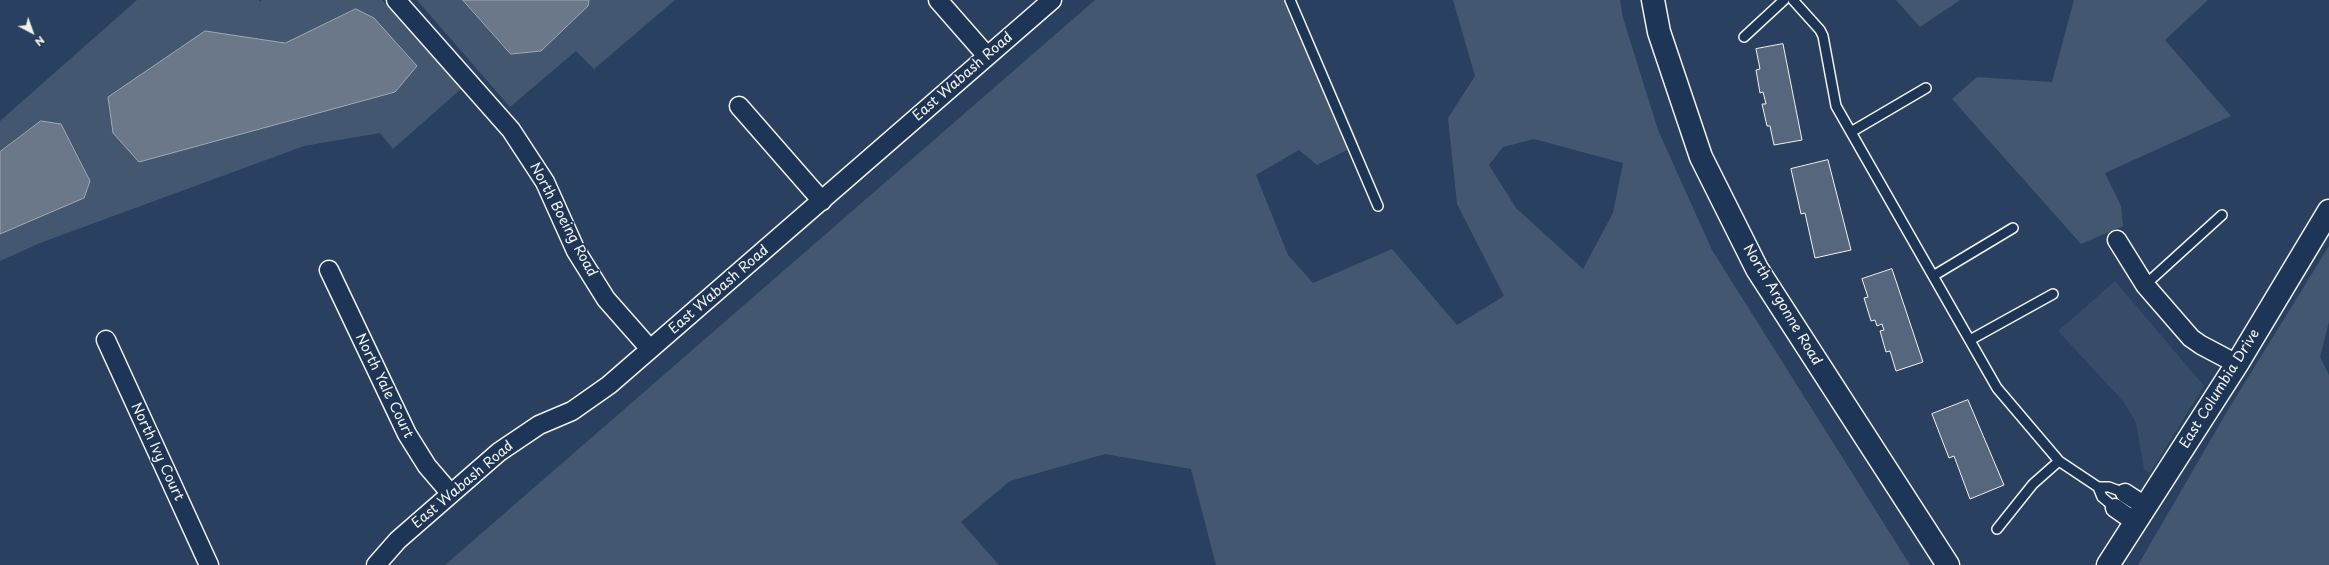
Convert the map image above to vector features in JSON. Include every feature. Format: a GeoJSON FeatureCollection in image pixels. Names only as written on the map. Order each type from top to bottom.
{"type":"FeatureCollection","features":[{"type":"Feature","properties":{"kind":"main road","name":"North Argonne Road"},"geometry":{"type":"LineString","coordinates":[[1653,0],[1659,32],[1701,157],[1757,269],[1948,565]]}},
{"type":"Feature","properties":{"kind":"main road","name":"East Columbia Drive"},"geometry":{"type":"LineString","coordinates":[[2108,565],[2237,364],[2329,211]]}},
{"type":"Feature","properties":{"kind":"street","name":"North Boeing Road"},"geometry":{"type":"LineString","coordinates":[[396,0],[511,130],[546,182],[576,251],[606,299],[650,349]]}},
{"type":"Feature","properties":{"kind":"street"},"geometry":{"type":"LineString","coordinates":[[938,0],[987,56]]}},
{"type":"Feature","properties":{"kind":"street","name":"East Wabash Road"},"geometry":{"type":"LineString","coordinates":[[376,565],[398,540],[499,452],[539,425],[572,410],[609,385],[1052,0]]}},
{"type":"Feature","properties":{"kind":"street"},"geometry":{"type":"LineString","coordinates":[[739,106],[822,201]]}},
{"type":"Feature","properties":{"kind":"street"},"geometry":{"type":"LineString","coordinates":[[2117,240],[2144,285],[2191,338],[2237,364]]}},
{"type":"Feature","properties":{"kind":"street","name":"North Yale Court"},"geometry":{"type":"LineString","coordinates":[[329,270],[407,434],[427,466],[451,494]]}},
{"type":"Feature","properties":{"kind":"street","name":"North Ivy Court"},"geometry":{"type":"LineString","coordinates":[[106,340],[209,565]]}},
{"type":"Feature","properties":{"kind":"street"},"geometry":{"type":"LineString","coordinates":[[2125,493],[2140,514]]}},
{"type":"Feature","properties":{"kind":"street"},"geometry":{"type":"LineString","coordinates":[[2115,508],[2140,514]]}},
{"type":"Feature","properties":{"kind":"lane"},"geometry":{"type":"LineString","coordinates":[[1290,0],[1378,206]]}},
{"type":"Feature","properties":{"kind":"lane"},"geometry":{"type":"LineString","coordinates":[[1744,37],[1784,0]]}},
{"type":"Feature","properties":{"kind":"lane"},"geometry":{"type":"LineString","coordinates":[[1793,0],[1820,30],[1836,106],[1997,388],[2059,461],[2098,487],[2102,497],[2115,508]]}},
{"type":"Feature","properties":{"kind":"lane"},"geometry":{"type":"LineString","coordinates":[[1850,132],[1926,88]]}},
{"type":"Feature","properties":{"kind":"lane"},"geometry":{"type":"LineString","coordinates":[[2144,285],[2222,215]]}},
{"type":"Feature","properties":{"kind":"lane"},"geometry":{"type":"LineString","coordinates":[[1934,276],[2013,228]]}},
{"type":"Feature","properties":{"kind":"lane"},"geometry":{"type":"LineString","coordinates":[[1970,340],[2053,294]]}},
{"type":"Feature","properties":{"kind":"lane"},"geometry":{"type":"LineString","coordinates":[[1997,529],[2033,484],[2059,461]]}},
{"type":"Feature","properties":{"kind":"lane"},"geometry":{"type":"LineString","coordinates":[[2098,487],[2110,486],[2125,493]]}},
{"type":"Feature","properties":{"kind":"shaded area"},"geometry":{"type":"Polygon","coordinates":[[[137,0],[259,0],[260,2],[262,0],[382,0],[461,89],[393,149],[380,133],[304,146],[40,243],[0,261],[0,121],[137,0]]]}},
{"type":"Feature","properties":{"kind":"shaded area"},"geometry":{"type":"Polygon","coordinates":[[[417,0],[675,0],[594,69],[576,51],[510,107],[417,0]]]}},
{"type":"Feature","properties":{"kind":"shaded area"},"geometry":{"type":"Polygon","coordinates":[[[463,0],[589,0],[588,6],[541,51],[511,54],[463,0]]]}},
{"type":"Feature","properties":{"kind":"shaded area"},"geometry":{"type":"Polygon","coordinates":[[[1095,0],[1296,0],[1359,144],[1317,165],[1299,150],[1256,175],[1288,255],[1313,283],[1392,249],[1457,325],[1504,296],[1457,204],[1448,118],[1475,76],[1453,0],[1620,0],[1623,18],[1658,130],[1712,250],[1910,565],[1216,565],[1191,469],[1105,454],[1010,481],[961,522],[999,565],[445,565],[1095,0]],[[1534,139],[1503,147],[1489,165],[1516,208],[1583,269],[1613,213],[1623,163],[1534,139]]]}},
{"type":"Feature","properties":{"kind":"shaded area"},"geometry":{"type":"Polygon","coordinates":[[[1896,0],[1960,0],[1920,27],[1896,0]]]}},
{"type":"Feature","properties":{"kind":"shaded area"},"geometry":{"type":"Polygon","coordinates":[[[2074,0],[2208,0],[2165,40],[2231,116],[2105,173],[2121,206],[2123,226],[2081,244],[1952,99],[1977,77],[2052,82],[2074,0]]]}},
{"type":"Feature","properties":{"kind":"shaded area"},"geometry":{"type":"Polygon","coordinates":[[[356,9],[374,18],[417,66],[395,92],[139,162],[113,133],[108,97],[205,31],[285,43],[356,9]]]}},
{"type":"Feature","properties":{"kind":"shaded area"},"geometry":{"type":"Polygon","coordinates":[[[41,121],[61,124],[90,181],[84,198],[0,234],[0,152],[41,121]]]}},
{"type":"Feature","properties":{"kind":"shaded area"},"geometry":{"type":"Polygon","coordinates":[[[2329,246],[2329,322],[2320,357],[2329,375],[2329,565],[2138,565],[2228,410],[2329,246]]]}},
{"type":"Feature","properties":{"kind":"shaded area"},"geometry":{"type":"Polygon","coordinates":[[[2115,281],[2204,386],[2150,473],[2144,469],[2136,422],[2122,400],[2058,331],[2115,281]]]}},
{"type":"Feature","properties":{"kind":"building"},"geometry":{"type":"Polygon","coordinates":[[[1783,44],[1802,140],[1774,145],[1770,126],[1767,126],[1762,104],[1766,104],[1763,92],[1760,93],[1756,70],[1760,69],[1756,49],[1783,44]]]}},
{"type":"Feature","properties":{"kind":"building"},"geometry":{"type":"Polygon","coordinates":[[[1828,160],[1851,250],[1815,258],[1805,213],[1801,214],[1791,169],[1828,160]]]}},
{"type":"Feature","properties":{"kind":"building"},"geometry":{"type":"Polygon","coordinates":[[[1892,269],[1923,362],[1896,371],[1890,351],[1886,352],[1880,331],[1884,330],[1882,324],[1877,326],[1875,320],[1871,321],[1864,298],[1868,297],[1862,279],[1892,269]]]}},
{"type":"Feature","properties":{"kind":"building"},"geometry":{"type":"Polygon","coordinates":[[[1968,400],[2004,485],[1970,499],[1954,456],[1949,458],[1932,414],[1968,400]]]}}]}
